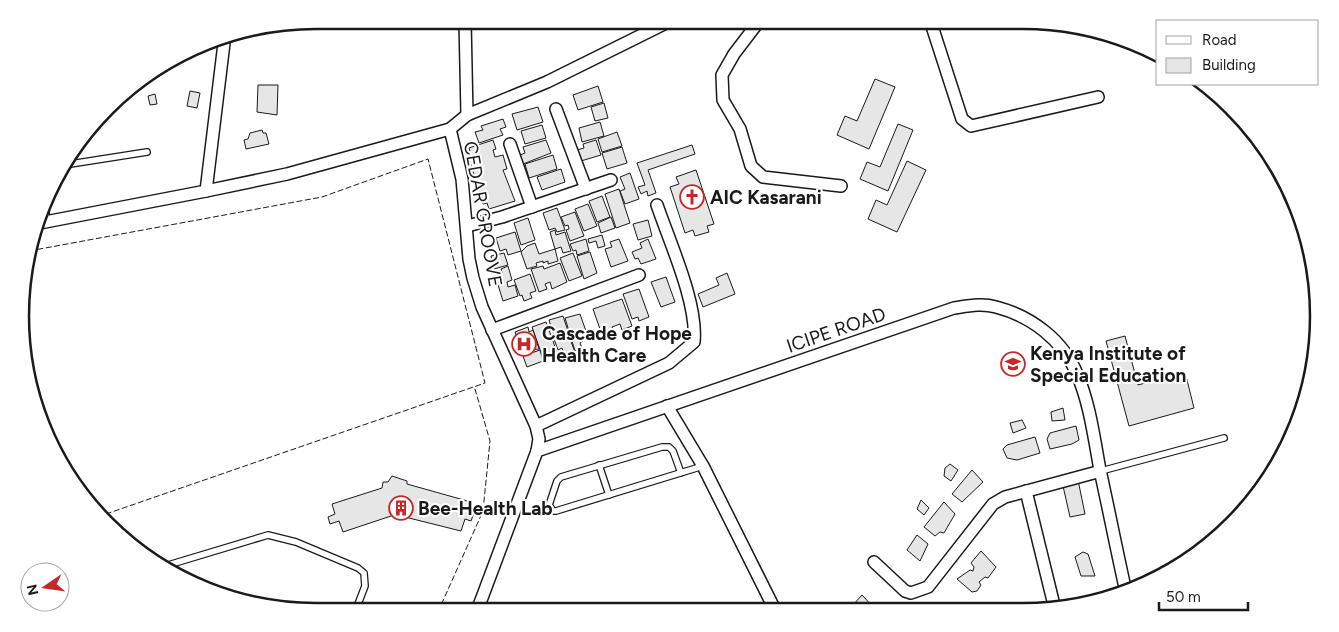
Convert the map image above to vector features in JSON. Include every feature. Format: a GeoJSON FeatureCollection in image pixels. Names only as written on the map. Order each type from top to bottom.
{"type":"FeatureCollection","features":[{"type":"Feature","properties":{"kind":"street"},"geometry":{"type":"LineString","coordinates":[[465,29],[467,115]]}},
{"type":"Feature","properties":{"kind":"street","name":"CEDAR GROOVE"},"geometry":{"type":"LineString","coordinates":[[537,452],[536,426],[492,330],[473,278],[469,258],[462,179],[450,129],[467,115],[547,82],[655,29]]}},
{"type":"Feature","properties":{"kind":"street"},"geometry":{"type":"LineString","coordinates":[[753,29],[734,54],[722,75],[723,100],[740,129],[751,166],[763,177],[841,186]]}},
{"type":"Feature","properties":{"kind":"street"},"geometry":{"type":"LineString","coordinates":[[933,29],[962,119],[971,126],[1098,96]]}},
{"type":"Feature","properties":{"kind":"street"},"geometry":{"type":"LineString","coordinates":[[206,191],[224,44]]}},
{"type":"Feature","properties":{"kind":"street"},"geometry":{"type":"LineString","coordinates":[[556,109],[586,188]]}},
{"type":"Feature","properties":{"kind":"street"},"geometry":{"type":"LineString","coordinates":[[45,222],[287,174],[450,129]]}},
{"type":"Feature","properties":{"kind":"street"},"geometry":{"type":"LineString","coordinates":[[510,144],[532,207]]}},
{"type":"Feature","properties":{"kind":"street"},"geometry":{"type":"LineString","coordinates":[[467,226],[532,207],[611,180]]}},
{"type":"Feature","properties":{"kind":"street"},"geometry":{"type":"LineString","coordinates":[[536,426],[669,363],[694,342],[694,322],[688,298],[657,205]]}},
{"type":"Feature","properties":{"kind":"street"},"geometry":{"type":"LineString","coordinates":[[492,330],[640,275]]}},
{"type":"Feature","properties":{"kind":"street","name":"ICIPE ROAD"},"geometry":{"type":"LineString","coordinates":[[537,452],[954,308],[978,305],[995,307],[1029,320],[1046,332],[1064,350],[1078,375],[1101,471],[1124,584]]}},
{"type":"Feature","properties":{"kind":"street"},"geometry":{"type":"LineString","coordinates":[[667,406],[703,466],[771,603]]}},
{"type":"Feature","properties":{"kind":"street"},"geometry":{"type":"LineString","coordinates":[[480,603],[537,452]]}},
{"type":"Feature","properties":{"kind":"street"},"geometry":{"type":"LineString","coordinates":[[874,562],[905,591],[911,593],[928,587],[993,504],[1005,497],[1101,471]]}},
{"type":"Feature","properties":{"kind":"street"},"geometry":{"type":"LineString","coordinates":[[1026,492],[1053,601]]}},
{"type":"Feature","properties":{"kind":"lane"},"geometry":{"type":"LineString","coordinates":[[72,164],[147,152]]}},
{"type":"Feature","properties":{"kind":"lane"},"geometry":{"type":"LineString","coordinates":[[1101,471],[1224,438]]}},
{"type":"Feature","properties":{"kind":"lane"},"geometry":{"type":"LineString","coordinates":[[681,473],[673,451],[669,447],[599,465],[559,478],[549,505],[553,511],[556,511],[681,473],[703,466]]}},
{"type":"Feature","properties":{"kind":"lane"},"geometry":{"type":"LineString","coordinates":[[599,465],[609,495]]}},
{"type":"Feature","properties":{"kind":"lane"},"geometry":{"type":"LineString","coordinates":[[171,564],[257,537],[277,536],[364,572],[365,586],[358,603]]}},
{"type":"Feature","properties":{"kind":"building"},"geometry":{"type":"Polygon","coordinates":[[[875,79],[895,87],[869,149],[837,135],[845,116],[857,121],[875,79]]]}},
{"type":"Feature","properties":{"kind":"building"},"geometry":{"type":"Polygon","coordinates":[[[258,85],[278,85],[277,115],[257,112],[258,85]]]}},
{"type":"Feature","properties":{"kind":"building"},"geometry":{"type":"Polygon","coordinates":[[[598,86],[603,102],[578,110],[573,95],[598,86]]]}},
{"type":"Feature","properties":{"kind":"building"},"geometry":{"type":"Polygon","coordinates":[[[190,91],[200,93],[197,108],[187,106],[190,91]]]}},
{"type":"Feature","properties":{"kind":"building"},"geometry":{"type":"Polygon","coordinates":[[[155,94],[157,104],[150,105],[148,96],[155,94]]]}},
{"type":"Feature","properties":{"kind":"building"},"geometry":{"type":"Polygon","coordinates":[[[604,103],[608,118],[595,121],[591,107],[604,103]]]}},
{"type":"Feature","properties":{"kind":"building"},"geometry":{"type":"Polygon","coordinates":[[[538,107],[543,122],[517,130],[512,114],[538,107]]]}},
{"type":"Feature","properties":{"kind":"building"},"geometry":{"type":"Polygon","coordinates":[[[503,119],[506,127],[500,129],[503,135],[479,143],[475,132],[483,130],[481,126],[503,119]]]}},
{"type":"Feature","properties":{"kind":"building"},"geometry":{"type":"Polygon","coordinates":[[[600,122],[604,136],[582,142],[579,128],[600,122]]]}},
{"type":"Feature","properties":{"kind":"building"},"geometry":{"type":"Polygon","coordinates":[[[898,124],[913,130],[888,191],[860,179],[867,162],[880,167],[898,124]]]}},
{"type":"Feature","properties":{"kind":"building"},"geometry":{"type":"Polygon","coordinates":[[[542,125],[546,138],[525,144],[521,131],[542,125]]]}},
{"type":"Feature","properties":{"kind":"building"},"geometry":{"type":"Polygon","coordinates":[[[262,130],[263,133],[266,133],[269,144],[246,149],[244,140],[248,139],[250,133],[262,130]]]}},
{"type":"Feature","properties":{"kind":"building"},"geometry":{"type":"Polygon","coordinates":[[[617,132],[622,146],[602,152],[598,139],[617,132]]]}},
{"type":"Feature","properties":{"kind":"building"},"geometry":{"type":"Polygon","coordinates":[[[493,140],[496,149],[493,150],[495,157],[503,155],[507,169],[503,170],[515,201],[489,209],[487,203],[483,204],[467,152],[470,151],[469,148],[493,140]]]}},
{"type":"Feature","properties":{"kind":"building"},"geometry":{"type":"Polygon","coordinates":[[[546,140],[551,153],[523,164],[520,155],[525,153],[523,147],[546,140]]]}},
{"type":"Feature","properties":{"kind":"building"},"geometry":{"type":"Polygon","coordinates":[[[596,140],[601,155],[581,161],[577,150],[584,148],[583,144],[596,140]]]}},
{"type":"Feature","properties":{"kind":"building"},"geometry":{"type":"Polygon","coordinates":[[[692,145],[695,154],[648,170],[656,193],[648,196],[647,191],[641,194],[638,187],[645,185],[637,163],[692,145]]]}},
{"type":"Feature","properties":{"kind":"building"},"geometry":{"type":"Polygon","coordinates":[[[622,147],[627,163],[607,169],[602,153],[622,147]]]}},
{"type":"Feature","properties":{"kind":"building"},"geometry":{"type":"Polygon","coordinates":[[[553,155],[557,169],[529,178],[525,164],[553,155]]]}},
{"type":"Feature","properties":{"kind":"building"},"geometry":{"type":"Polygon","coordinates":[[[907,161],[926,170],[897,232],[868,219],[876,200],[887,205],[907,161]]]}},
{"type":"Feature","properties":{"kind":"building"},"geometry":{"type":"Polygon","coordinates":[[[561,169],[565,182],[542,190],[537,177],[561,169]]]}},
{"type":"Feature","properties":{"kind":"building"},"geometry":{"type":"Polygon","coordinates":[[[696,170],[714,224],[707,226],[709,232],[695,236],[693,230],[685,233],[670,187],[679,184],[676,177],[696,170]]]}},
{"type":"Feature","properties":{"kind":"building"},"geometry":{"type":"Polygon","coordinates":[[[630,173],[639,199],[625,204],[620,191],[625,189],[620,177],[630,173]]]}},
{"type":"Feature","properties":{"kind":"building"},"geometry":{"type":"Polygon","coordinates":[[[619,189],[630,223],[616,228],[605,194],[619,189]]]}},
{"type":"Feature","properties":{"kind":"building"},"geometry":{"type":"Polygon","coordinates":[[[602,196],[610,217],[597,222],[589,201],[602,196]]]}},
{"type":"Feature","properties":{"kind":"building"},"geometry":{"type":"Polygon","coordinates":[[[588,204],[597,226],[584,231],[575,209],[588,204]]]}},
{"type":"Feature","properties":{"kind":"building"},"geometry":{"type":"Polygon","coordinates":[[[557,208],[565,230],[557,232],[555,228],[549,230],[543,213],[557,208]]]}},
{"type":"Feature","properties":{"kind":"building"},"geometry":{"type":"Polygon","coordinates":[[[575,212],[584,236],[570,241],[566,230],[569,229],[568,225],[565,226],[561,217],[575,212]]]}},
{"type":"Feature","properties":{"kind":"building"},"geometry":{"type":"Polygon","coordinates":[[[611,217],[615,228],[601,233],[598,223],[611,217]]]}},
{"type":"Feature","properties":{"kind":"building"},"geometry":{"type":"Polygon","coordinates":[[[528,218],[535,240],[521,245],[514,223],[528,218]]]}},
{"type":"Feature","properties":{"kind":"building"},"geometry":{"type":"Polygon","coordinates":[[[648,220],[652,236],[638,240],[633,224],[648,220]]]}},
{"type":"Feature","properties":{"kind":"building"},"geometry":{"type":"Polygon","coordinates":[[[555,230],[556,235],[565,232],[571,251],[563,253],[561,247],[555,249],[550,232],[555,230]]]}},
{"type":"Feature","properties":{"kind":"building"},"geometry":{"type":"Polygon","coordinates":[[[515,232],[521,251],[508,255],[506,249],[500,251],[496,238],[515,232]]]}},
{"type":"Feature","properties":{"kind":"building"},"geometry":{"type":"Polygon","coordinates":[[[602,235],[605,246],[598,248],[596,241],[589,243],[588,239],[602,235]]]}},
{"type":"Feature","properties":{"kind":"building"},"geometry":{"type":"Polygon","coordinates":[[[586,239],[589,251],[577,255],[576,250],[573,251],[570,244],[586,239]]]}},
{"type":"Feature","properties":{"kind":"building"},"geometry":{"type":"Polygon","coordinates":[[[619,239],[628,261],[611,267],[605,249],[612,247],[610,242],[619,239]]]}},
{"type":"Feature","properties":{"kind":"building"},"geometry":{"type":"Polygon","coordinates":[[[648,239],[656,259],[641,264],[638,258],[635,259],[632,252],[642,248],[640,243],[648,239]]]}},
{"type":"Feature","properties":{"kind":"building"},"geometry":{"type":"Polygon","coordinates":[[[535,243],[539,254],[555,249],[558,261],[548,264],[548,261],[543,263],[543,261],[536,263],[537,266],[527,269],[521,252],[527,246],[535,243]]]}},
{"type":"Feature","properties":{"kind":"building"},"geometry":{"type":"Polygon","coordinates":[[[590,252],[597,273],[584,279],[577,256],[590,252]]]}},
{"type":"Feature","properties":{"kind":"building"},"geometry":{"type":"Polygon","coordinates":[[[504,253],[508,265],[494,269],[491,256],[504,253]]]}},
{"type":"Feature","properties":{"kind":"building"},"geometry":{"type":"Polygon","coordinates":[[[573,253],[582,276],[569,281],[560,258],[573,253]]]}},
{"type":"Feature","properties":{"kind":"building"},"geometry":{"type":"Polygon","coordinates":[[[560,263],[567,282],[552,289],[550,282],[545,284],[547,289],[539,292],[531,269],[543,266],[544,269],[560,263]]]}},
{"type":"Feature","properties":{"kind":"building"},"geometry":{"type":"Polygon","coordinates":[[[508,266],[512,280],[507,282],[508,287],[515,285],[518,296],[503,301],[495,275],[502,273],[501,269],[508,266]]]}},
{"type":"Feature","properties":{"kind":"building"},"geometry":{"type":"Polygon","coordinates":[[[727,273],[735,294],[703,307],[698,294],[719,285],[716,278],[727,273]]]}},
{"type":"Feature","properties":{"kind":"building"},"geometry":{"type":"Polygon","coordinates":[[[530,274],[536,291],[530,293],[532,298],[524,301],[514,280],[530,274]]]}},
{"type":"Feature","properties":{"kind":"building"},"geometry":{"type":"Polygon","coordinates":[[[666,277],[675,302],[661,307],[651,282],[666,277]]]}},
{"type":"Feature","properties":{"kind":"building"},"geometry":{"type":"Polygon","coordinates":[[[639,289],[649,317],[639,321],[638,317],[632,319],[623,294],[639,289]]]}},
{"type":"Feature","properties":{"kind":"building"},"geometry":{"type":"Polygon","coordinates":[[[622,299],[632,326],[622,330],[620,324],[612,327],[614,331],[606,334],[605,331],[601,332],[593,309],[622,299]]]}},
{"type":"Feature","properties":{"kind":"building"},"geometry":{"type":"Polygon","coordinates":[[[580,314],[588,337],[580,343],[582,348],[575,351],[565,318],[580,314]]]}},
{"type":"Feature","properties":{"kind":"building"},"geometry":{"type":"Polygon","coordinates":[[[563,316],[568,331],[565,331],[566,334],[554,336],[549,320],[563,316]]]}},
{"type":"Feature","properties":{"kind":"building"},"geometry":{"type":"Polygon","coordinates":[[[546,322],[558,355],[543,358],[532,327],[546,322]]]}},
{"type":"Feature","properties":{"kind":"building"},"geometry":{"type":"Polygon","coordinates":[[[528,327],[529,332],[533,330],[539,349],[521,351],[515,332],[528,327]]]}},
{"type":"Feature","properties":{"kind":"building"},"geometry":{"type":"Polygon","coordinates":[[[568,334],[575,352],[565,356],[562,348],[558,350],[554,339],[568,334]]]}},
{"type":"Feature","properties":{"kind":"building"},"geometry":{"type":"Polygon","coordinates":[[[1125,336],[1138,385],[1185,372],[1194,408],[1129,426],[1106,341],[1125,336]]]}},
{"type":"Feature","properties":{"kind":"building"},"geometry":{"type":"Polygon","coordinates":[[[540,350],[543,361],[527,367],[523,356],[540,350]]]}},
{"type":"Feature","properties":{"kind":"building"},"geometry":{"type":"Polygon","coordinates":[[[1063,408],[1065,420],[1052,421],[1051,412],[1063,408]]]}},
{"type":"Feature","properties":{"kind":"building"},"geometry":{"type":"Polygon","coordinates":[[[1022,420],[1026,428],[1013,433],[1010,423],[1022,420]]]}},
{"type":"Feature","properties":{"kind":"building"},"geometry":{"type":"Polygon","coordinates":[[[1076,426],[1079,440],[1072,444],[1050,449],[1047,439],[1050,433],[1076,426]]]}},
{"type":"Feature","properties":{"kind":"building"},"geometry":{"type":"Polygon","coordinates":[[[1035,437],[1040,453],[1017,460],[1007,458],[1003,449],[1007,445],[1035,437]]]}},
{"type":"Feature","properties":{"kind":"building"},"geometry":{"type":"Polygon","coordinates":[[[950,464],[958,470],[951,481],[944,476],[945,468],[950,464]]]}},
{"type":"Feature","properties":{"kind":"building"},"geometry":{"type":"Polygon","coordinates":[[[972,470],[983,482],[962,502],[952,494],[972,470]]]}},
{"type":"Feature","properties":{"kind":"building","name":"Bee-Health Lab"},"geometry":{"type":"Polygon","coordinates":[[[392,476],[407,481],[407,484],[471,502],[467,511],[474,513],[471,521],[465,519],[461,531],[401,516],[396,518],[394,515],[343,532],[339,521],[330,524],[328,517],[335,514],[332,504],[382,488],[383,482],[388,482],[392,476]]]}},
{"type":"Feature","properties":{"kind":"building"},"geometry":{"type":"Polygon","coordinates":[[[1078,480],[1085,514],[1070,517],[1063,486],[1078,480]]]}},
{"type":"Feature","properties":{"kind":"building"},"geometry":{"type":"Polygon","coordinates":[[[921,500],[929,508],[924,515],[917,509],[921,500]]]}},
{"type":"Feature","properties":{"kind":"building"},"geometry":{"type":"Polygon","coordinates":[[[944,502],[955,514],[944,533],[940,532],[935,536],[924,527],[944,502]]]}},
{"type":"Feature","properties":{"kind":"building"},"geometry":{"type":"Polygon","coordinates":[[[917,535],[928,544],[920,561],[907,550],[917,535]]]}},
{"type":"Feature","properties":{"kind":"building"},"geometry":{"type":"Polygon","coordinates":[[[981,551],[996,567],[988,578],[985,577],[979,582],[981,585],[977,591],[972,592],[957,579],[970,570],[973,571],[974,567],[971,563],[981,551]]]}},
{"type":"Feature","properties":{"kind":"building"},"geometry":{"type":"Polygon","coordinates":[[[1083,552],[1088,554],[1095,576],[1081,576],[1075,557],[1083,552]]]}},
{"type":"Feature","properties":{"kind":"building"},"geometry":{"type":"Polygon","coordinates":[[[862,595],[869,603],[855,603],[862,595]]]}},
{"type":"Feature","properties":{"kind":"fence"},"geometry":{"type":"LineString","coordinates":[[37,250],[322,197],[428,159],[485,383],[108,513]]}},
{"type":"Feature","properties":{"kind":"fence"},"geometry":{"type":"LineString","coordinates":[[442,603],[483,511],[490,441],[475,389],[473,390]]}},
{"type":"Feature","properties":{"kind":"place","name":"AIC Kasarani"},"geometry":{"type":"Point","coordinates":[692,197]}},
{"type":"Feature","properties":{"kind":"place","name":"Cascade of Hope Health Care"},"geometry":{"type":"Point","coordinates":[524,344]}},
{"type":"Feature","properties":{"kind":"place","name":"Kenya Institute of Special Education"},"geometry":{"type":"Point","coordinates":[1013,364]}},
{"type":"Feature","properties":{"kind":"place","name":"Bee-Health Lab"},"geometry":{"type":"Point","coordinates":[401,508]}}]}
